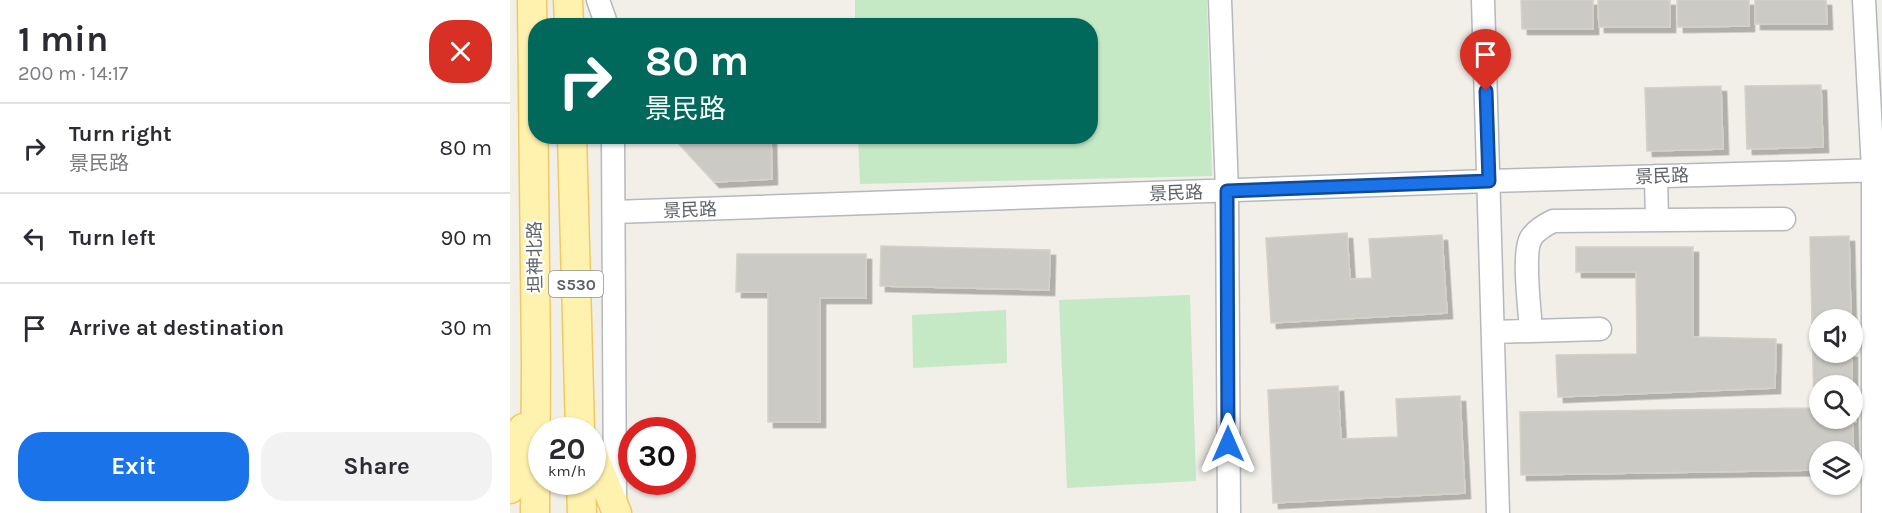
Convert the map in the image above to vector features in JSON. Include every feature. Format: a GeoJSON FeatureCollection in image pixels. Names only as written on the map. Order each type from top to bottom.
{"type":"FeatureCollection","features":[{"type":"Feature","properties":{"kind":"main road","name":"坦神北路"},"geometry":{"type":"LineString","coordinates":[[532,0],[532,18]]}},
{"type":"Feature","properties":{"kind":"main road"},"geometry":{"type":"LineString","coordinates":[[568,0],[569,18]]}},
{"type":"Feature","properties":{"kind":"main road","name":"坦神北路"},"geometry":{"type":"LineString","coordinates":[[534,144],[536,362],[534,513]]}},
{"type":"Feature","properties":{"kind":"main road","name":"S530"},"geometry":{"type":"LineString","coordinates":[[572,144],[581,417]]}},
{"type":"Feature","properties":{"kind":"main road"},"geometry":{"type":"LineString","coordinates":[[510,489],[536,362]]}},
{"type":"Feature","properties":{"kind":"main road"},"geometry":{"type":"LineString","coordinates":[[606,487],[616,512]]}},
{"type":"Feature","properties":{"kind":"main road"},"geometry":{"type":"LineString","coordinates":[[581,495],[582,513]]}},
{"type":"Feature","properties":{"kind":"street"},"geometry":{"type":"LineString","coordinates":[[598,0],[604,18]]}},
{"type":"Feature","properties":{"kind":"street"},"geometry":{"type":"LineString","coordinates":[[1220,0],[1227,191],[1229,513]]}},
{"type":"Feature","properties":{"kind":"street"},"geometry":{"type":"LineString","coordinates":[[1483,0],[1498,513]]}},
{"type":"Feature","properties":{"kind":"street"},"geometry":{"type":"LineString","coordinates":[[1864,0],[1877,170],[1873,513]]}},
{"type":"Feature","properties":{"kind":"street"},"geometry":{"type":"LineString","coordinates":[[613,144],[616,512]]}},
{"type":"Feature","properties":{"kind":"street","name":"景民路"},"geometry":{"type":"LineString","coordinates":[[614,212],[1489,181],[1877,170]]}},
{"type":"Feature","properties":{"kind":"street"},"geometry":{"type":"LineString","coordinates":[[1656,176],[1656,220]]}},
{"type":"Feature","properties":{"kind":"street"},"geometry":{"type":"LineString","coordinates":[[1531,331],[1527,250],[1532,237],[1543,226],[1553,221],[1785,219]]}},
{"type":"Feature","properties":{"kind":"street"},"geometry":{"type":"LineString","coordinates":[[1493,332],[1600,329]]}},
{"type":"Feature","properties":{"kind":"green space"},"geometry":{"type":"Polygon","coordinates":[[[855,0],[1207,0],[1212,176],[860,184],[858,144],[1098,144],[1098,18],[855,18],[855,0]]]}},
{"type":"Feature","properties":{"kind":"green space"},"geometry":{"type":"Polygon","coordinates":[[[1190,295],[1196,481],[1067,488],[1059,300],[1190,295]]]}},
{"type":"Feature","properties":{"kind":"green space"},"geometry":{"type":"Polygon","coordinates":[[[1006,310],[1007,363],[913,368],[912,315],[1006,310]]]}},
{"type":"Feature","properties":{"kind":"building"},"geometry":{"type":"Polygon","coordinates":[[[1521,0],[1593,0],[1593,29],[1522,29],[1521,0]]]}},
{"type":"Feature","properties":{"kind":"building"},"geometry":{"type":"Polygon","coordinates":[[[1598,0],[1670,0],[1670,27],[1599,27],[1598,0]]]}},
{"type":"Feature","properties":{"kind":"building"},"geometry":{"type":"Polygon","coordinates":[[[1677,0],[1749,0],[1749,26],[1678,27],[1677,0]]]}},
{"type":"Feature","properties":{"kind":"building"},"geometry":{"type":"Polygon","coordinates":[[[1755,0],[1826,0],[1827,24],[1755,24],[1755,0]]]}},
{"type":"Feature","properties":{"kind":"building"},"geometry":{"type":"Polygon","coordinates":[[[1821,85],[1823,147],[1747,149],[1745,86],[1821,85]]]}},
{"type":"Feature","properties":{"kind":"building"},"geometry":{"type":"Polygon","coordinates":[[[1721,86],[1723,149],[1647,151],[1645,88],[1721,86]]]}},
{"type":"Feature","properties":{"kind":"building"},"geometry":{"type":"Polygon","coordinates":[[[679,144],[771,144],[772,179],[714,182],[679,144]]]}},
{"type":"Feature","properties":{"kind":"building"},"geometry":{"type":"Polygon","coordinates":[[[1347,233],[1350,279],[1372,278],[1369,239],[1442,235],[1447,313],[1271,323],[1266,238],[1347,233]]]}},
{"type":"Feature","properties":{"kind":"building"},"geometry":{"type":"Polygon","coordinates":[[[1849,236],[1851,309],[1812,309],[1810,237],[1849,236]]]}},
{"type":"Feature","properties":{"kind":"building"},"geometry":{"type":"Polygon","coordinates":[[[881,246],[1050,250],[1049,290],[880,286],[881,246]]]}},
{"type":"Feature","properties":{"kind":"building"},"geometry":{"type":"Polygon","coordinates":[[[1576,247],[1693,247],[1693,337],[1776,339],[1775,388],[1558,397],[1556,355],[1637,354],[1636,272],[1576,272],[1576,247]]]}},
{"type":"Feature","properties":{"kind":"building"},"geometry":{"type":"Polygon","coordinates":[[[737,254],[866,254],[866,298],[820,298],[820,422],[768,422],[768,292],[736,292],[737,254]]]}},
{"type":"Feature","properties":{"kind":"building"},"geometry":{"type":"Polygon","coordinates":[[[1813,363],[1852,363],[1852,375],[1813,375],[1813,363]]]}},
{"type":"Feature","properties":{"kind":"building"},"geometry":{"type":"Polygon","coordinates":[[[1338,386],[1341,439],[1398,437],[1396,399],[1460,396],[1465,493],[1273,503],[1268,390],[1338,386]]]}},
{"type":"Feature","properties":{"kind":"building"},"geometry":{"type":"Polygon","coordinates":[[[1809,408],[1809,429],[1853,429],[1853,441],[1809,441],[1809,470],[1521,475],[1520,412],[1809,408]]]}},
{"type":"Feature","properties":{"kind":"route"},"geometry":{"type":"LineString","coordinates":[[1228,444],[1227,191],[1489,181],[1486,91]]}}]}
